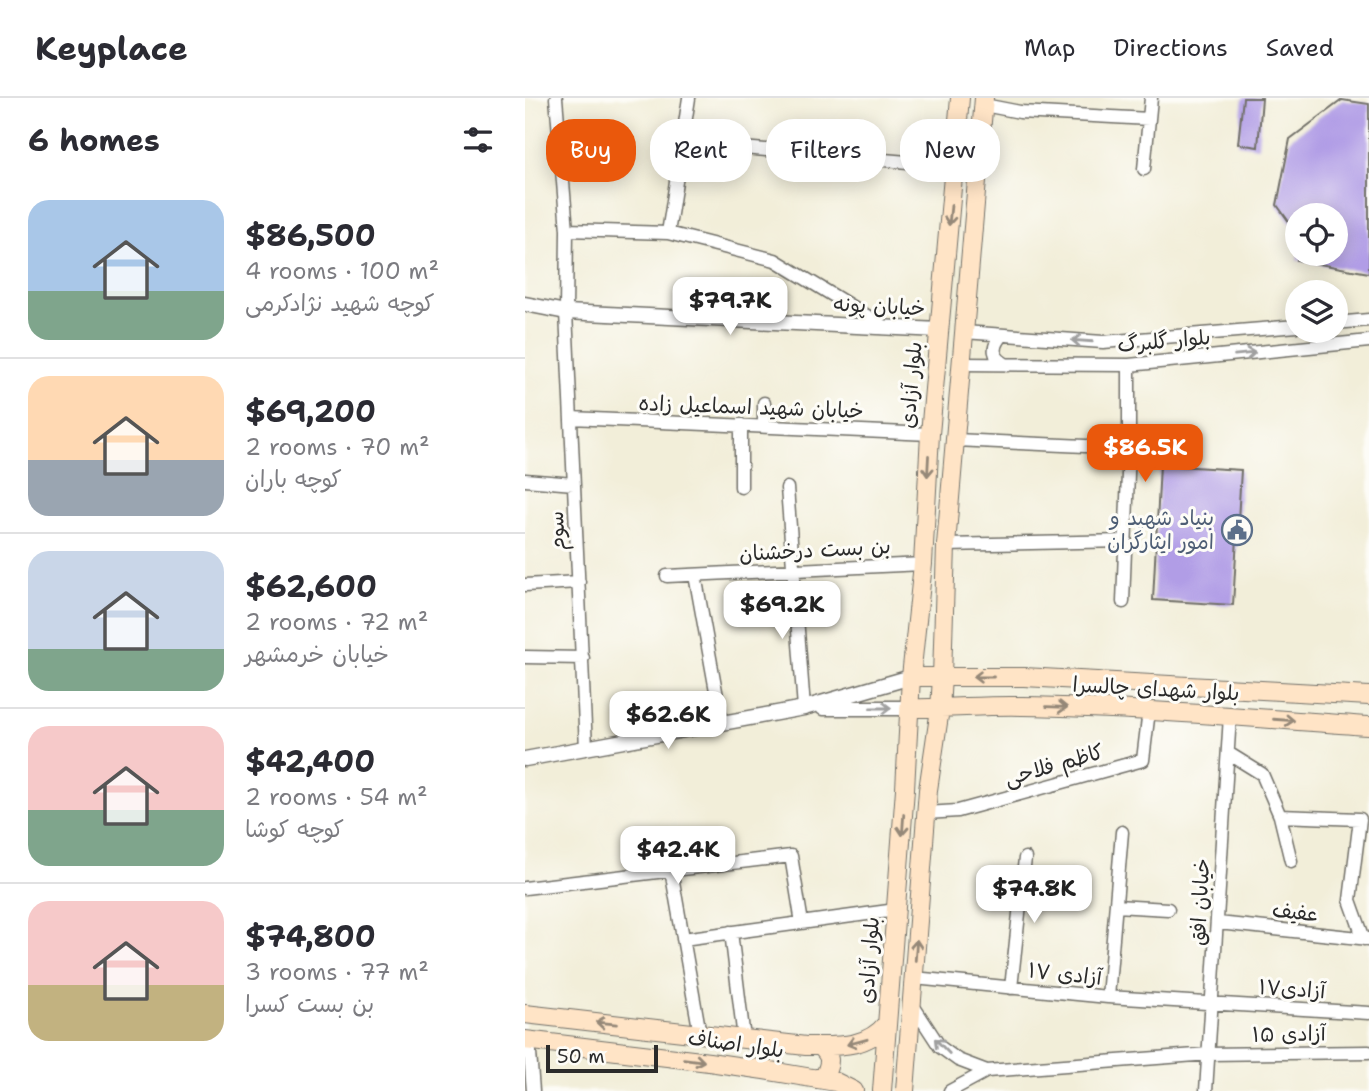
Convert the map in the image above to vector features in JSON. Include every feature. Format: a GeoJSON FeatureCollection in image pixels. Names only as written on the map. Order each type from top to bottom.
{"type":"FeatureCollection","features":[{"type":"Feature","properties":{"kind":"main road","name":"بلوار آزادی"},"geometry":{"type":"LineString","coordinates":[[958,119],[960,98]]}},
{"type":"Feature","properties":{"kind":"main road"},"geometry":{"type":"LineString","coordinates":[[905,1091],[928,790],[943,677],[946,545],[984,102]]}},
{"type":"Feature","properties":{"kind":"main road","name":"بلوار آزادی"},"geometry":{"type":"LineString","coordinates":[[882,1091],[911,677],[923,564],[930,434],[953,182]]}},
{"type":"Feature","properties":{"kind":"main road"},"geometry":{"type":"LineString","coordinates":[[919,588],[923,595],[932,597],[940,595],[946,588]]}},
{"type":"Feature","properties":{"kind":"main road","name":"بلوار شهدای چالسرا"},"geometry":{"type":"LineString","coordinates":[[911,677],[1024,677],[1368,695]]}},
{"type":"Feature","properties":{"kind":"main road"},"geometry":{"type":"LineString","coordinates":[[1019,706],[1012,690],[1024,677]]}},
{"type":"Feature","properties":{"kind":"main road","name":"بلوار شهدای چالسرا"},"geometry":{"type":"LineString","coordinates":[[909,708],[1019,706],[1149,710],[1369,726]]}},
{"type":"Feature","properties":{"kind":"main road"},"geometry":{"type":"LineString","coordinates":[[905,789],[921,785],[928,790]]}},
{"type":"Feature","properties":{"kind":"main road","name":"بلوار اصناف"},"geometry":{"type":"LineString","coordinates":[[525,1014],[820,1046],[864,1041],[880,1032],[887,1023]]}},
{"type":"Feature","properties":{"kind":"main road","name":"بلوار اصناف"},"geometry":{"type":"LineString","coordinates":[[527,1040],[709,1062],[836,1082],[854,1091]]}},
{"type":"Feature","properties":{"kind":"main road"},"geometry":{"type":"LineString","coordinates":[[817,1079],[825,1074],[829,1064],[827,1053],[820,1046]]}},
{"type":"Feature","properties":{"kind":"street"},"geometry":{"type":"LineString","coordinates":[[556,98],[567,230],[668,233],[775,260],[885,328]]}},
{"type":"Feature","properties":{"kind":"street"},"geometry":{"type":"LineString","coordinates":[[686,119],[689,98]]}},
{"type":"Feature","properties":{"kind":"street"},"geometry":{"type":"LineString","coordinates":[[1144,169],[1151,98]]}},
{"type":"Feature","properties":{"kind":"street"},"geometry":{"type":"LineString","coordinates":[[984,102],[1020,112],[1149,119]]}},
{"type":"Feature","properties":{"kind":"street"},"geometry":{"type":"LineString","coordinates":[[752,149],[900,161]]}},
{"type":"Feature","properties":{"kind":"street"},"geometry":{"type":"LineString","coordinates":[[668,233],[676,182]]}},
{"type":"Feature","properties":{"kind":"street","name":"سوم"},"geometry":{"type":"LineString","coordinates":[[567,230],[566,312],[586,748]]}},
{"type":"Feature","properties":{"kind":"street","name":"خیابان پونه"},"geometry":{"type":"LineString","coordinates":[[525,304],[566,312],[939,330]]}},
{"type":"Feature","properties":{"kind":"street"},"geometry":{"type":"LineString","coordinates":[[1348,322],[1369,320]]}},
{"type":"Feature","properties":{"kind":"street","name":"بلوار گلبرگ"},"geometry":{"type":"LineString","coordinates":[[964,332],[1103,342],[1285,327]]}},
{"type":"Feature","properties":{"kind":"street"},"geometry":{"type":"LineString","coordinates":[[1002,335],[995,346],[995,352],[998,360],[1007,365]]}},
{"type":"Feature","properties":{"kind":"street","name":"بلوار گلبرگ"},"geometry":{"type":"LineString","coordinates":[[961,364],[1129,365],[1369,341]]}},
{"type":"Feature","properties":{"kind":"street"},"geometry":{"type":"LineString","coordinates":[[1123,602],[1129,448],[1129,365]]}},
{"type":"Feature","properties":{"kind":"street"},"geometry":{"type":"LineString","coordinates":[[764,403],[764,426]]}},
{"type":"Feature","properties":{"kind":"street","name":"خیابان شهید اسماعیل زاده"},"geometry":{"type":"LineString","coordinates":[[571,418],[930,434]]}},
{"type":"Feature","properties":{"kind":"street"},"geometry":{"type":"LineString","coordinates":[[741,425],[741,487]]}},
{"type":"Feature","properties":{"kind":"street"},"geometry":{"type":"LineString","coordinates":[[955,440],[1129,448]]}},
{"type":"Feature","properties":{"kind":"street"},"geometry":{"type":"LineString","coordinates":[[525,480],[574,484]]}},
{"type":"Feature","properties":{"kind":"street"},"geometry":{"type":"LineString","coordinates":[[787,488],[804,708]]}},
{"type":"Feature","properties":{"kind":"street"},"geometry":{"type":"LineString","coordinates":[[946,545],[1125,541]]}},
{"type":"Feature","properties":{"kind":"street","name":"بن بست درخشنان"},"geometry":{"type":"LineString","coordinates":[[667,576],[923,564]]}},
{"type":"Feature","properties":{"kind":"street"},"geometry":{"type":"LineString","coordinates":[[695,575],[722,724]]}},
{"type":"Feature","properties":{"kind":"street"},"geometry":{"type":"LineString","coordinates":[[525,585],[579,582]]}},
{"type":"Feature","properties":{"kind":"street"},"geometry":{"type":"LineString","coordinates":[[525,657],[583,658]]}},
{"type":"Feature","properties":{"kind":"street"},"geometry":{"type":"LineString","coordinates":[[525,759],[804,708],[911,677]]}},
{"type":"Feature","properties":{"kind":"street"},"geometry":{"type":"LineString","coordinates":[[804,708],[909,708]]}},
{"type":"Feature","properties":{"kind":"street","name":"کاظم فلاحی"},"geometry":{"type":"LineString","coordinates":[[926,813],[958,811],[1143,760],[1149,710]]}},
{"type":"Feature","properties":{"kind":"street","name":"خیابان افق"},"geometry":{"type":"LineString","coordinates":[[1206,1091],[1230,716]]}},
{"type":"Feature","properties":{"kind":"street"},"geometry":{"type":"LineString","coordinates":[[1228,753],[1262,774],[1280,816],[1291,861]]}},
{"type":"Feature","properties":{"kind":"street"},"geometry":{"type":"LineString","coordinates":[[1280,816],[1360,819],[1350,900],[1367,939]]}},
{"type":"Feature","properties":{"kind":"street"},"geometry":{"type":"LineString","coordinates":[[1108,998],[1122,832]]}},
{"type":"Feature","properties":{"kind":"street"},"geometry":{"type":"LineString","coordinates":[[525,888],[791,856],[802,923]]}},
{"type":"Feature","properties":{"kind":"street"},"geometry":{"type":"LineString","coordinates":[[1011,988],[1025,859]]}},
{"type":"Feature","properties":{"kind":"street"},"geometry":{"type":"LineString","coordinates":[[671,870],[700,1034]]}},
{"type":"Feature","properties":{"kind":"street"},"geometry":{"type":"LineString","coordinates":[[1116,906],[1168,909]]}},
{"type":"Feature","properties":{"kind":"street"},"geometry":{"type":"LineString","coordinates":[[683,939],[896,910]]}},
{"type":"Feature","properties":{"kind":"street","name":"عفیف"},"geometry":{"type":"LineString","coordinates":[[1218,923],[1367,939]]}},
{"type":"Feature","properties":{"kind":"street"},"geometry":{"type":"LineString","coordinates":[[731,932],[744,1039]]}},
{"type":"Feature","properties":{"kind":"street","name":"آزادی ۱۷"},"geometry":{"type":"LineString","coordinates":[[914,978],[1108,998],[1213,1003]]}},
{"type":"Feature","properties":{"kind":"street","name":"آزادی۱۷"},"geometry":{"type":"LineString","coordinates":[[1213,1003],[1369,1013]]}},
{"type":"Feature","properties":{"kind":"street"},"geometry":{"type":"LineString","coordinates":[[912,1004],[940,1047],[958,1060],[987,1070]]}},
{"type":"Feature","properties":{"kind":"street"},"geometry":{"type":"LineString","coordinates":[[527,1040],[533,1091]]}},
{"type":"Feature","properties":{"kind":"street","name":"آزادی ۱۵"},"geometry":{"type":"LineString","coordinates":[[987,1070],[1209,1054],[1369,1052]]}},
{"type":"Feature","properties":{"kind":"street"},"geometry":{"type":"LineString","coordinates":[[950,1091],[987,1070]]}},
{"type":"Feature","properties":{"kind":"building"},"geometry":{"type":"Polygon","coordinates":[[[1243,98],[1262,98],[1258,147],[1238,144],[1243,98]]]}},
{"type":"Feature","properties":{"kind":"building"},"geometry":{"type":"Polygon","coordinates":[[[1342,100],[1369,104],[1369,273],[1330,266],[1348,266],[1348,203],[1285,203],[1285,216],[1277,205],[1290,139],[1342,100]]]}},
{"type":"Feature","properties":{"kind":"building"},"geometry":{"type":"Polygon","coordinates":[[[1160,465],[1241,470],[1233,605],[1153,600],[1160,465]]]}},
{"type":"Feature","properties":{"kind":"place","name":"بنیاد شهید و امور ایثارگران"},"geometry":{"type":"Point","coordinates":[1237,530]}}]}
